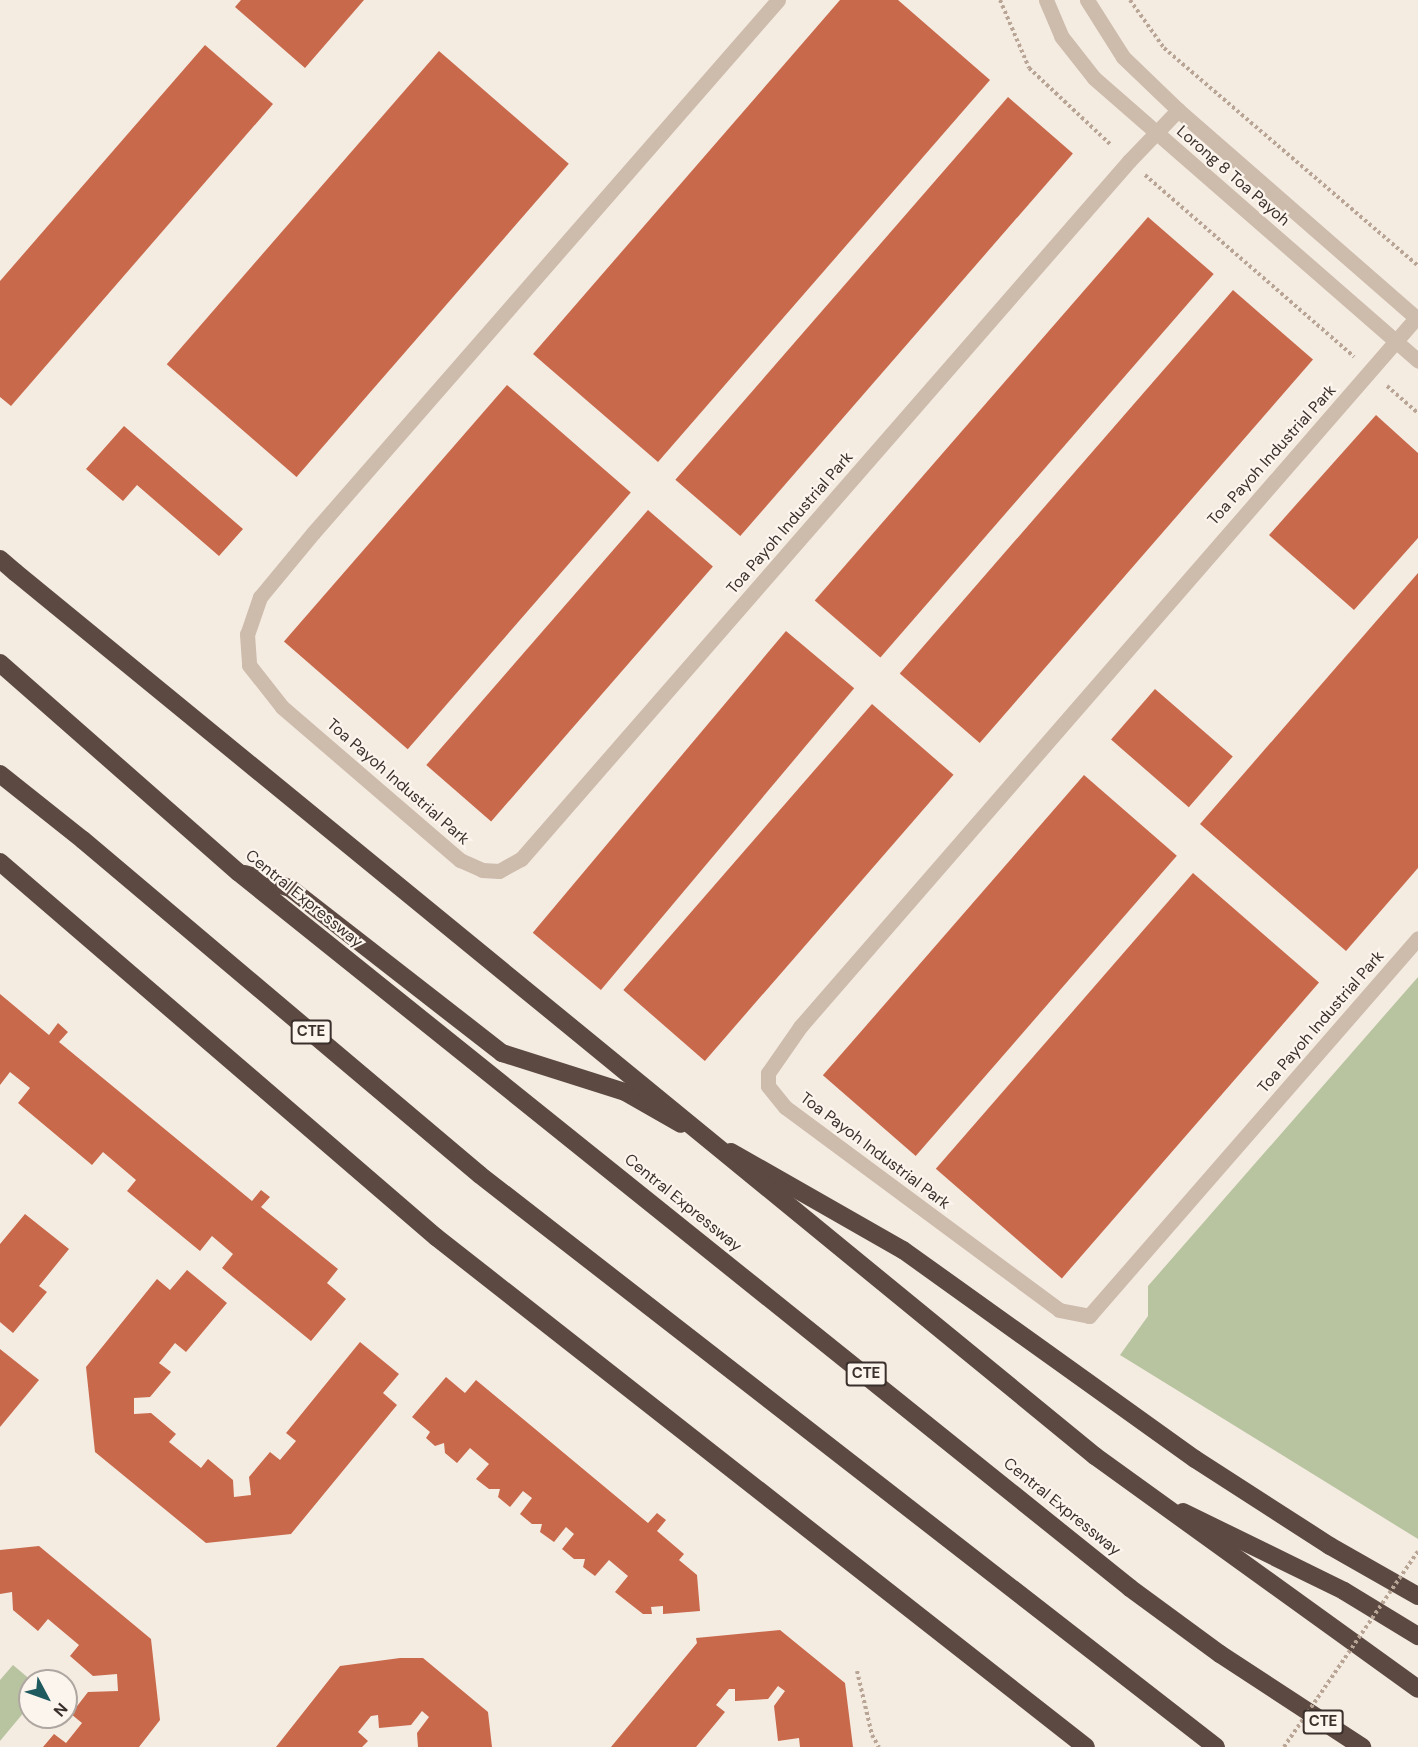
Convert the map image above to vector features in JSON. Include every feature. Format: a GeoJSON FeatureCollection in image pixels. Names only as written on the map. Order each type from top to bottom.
{"type":"FeatureCollection","features":[{"type":"Feature","properties":{"kind":"highway"},"geometry":{"type":"LineString","coordinates":[[0,559],[1095,1456],[1136,1488],[1418,1689]]}},
{"type":"Feature","properties":{"kind":"highway","name":"Central Expressway"},"geometry":{"type":"LineString","coordinates":[[0,663],[238,872],[1130,1588],[1220,1654],[1362,1747]]}},
{"type":"Feature","properties":{"kind":"highway","name":"CTE"},"geometry":{"type":"LineString","coordinates":[[0,774],[480,1175],[1216,1747]]}},
{"type":"Feature","properties":{"kind":"highway"},"geometry":{"type":"LineString","coordinates":[[0,862],[436,1237],[1086,1747]]}},
{"type":"Feature","properties":{"kind":"highway"},"geometry":{"type":"LineString","coordinates":[[238,872],[290,888],[502,1053],[625,1092],[903,1250],[1195,1459],[1330,1546],[1418,1596]]}},
{"type":"Feature","properties":{"kind":"highway"},"geometry":{"type":"LineString","coordinates":[[1136,1488],[1344,1591],[1418,1636]]}},
{"type":"Feature","properties":{"kind":"street","name":"Toa Payoh Industrial Park"},"geometry":{"type":"LineString","coordinates":[[778,0],[260,597],[247,634],[249,665],[282,707],[460,860],[482,870],[499,870],[521,859],[1129,161],[1178,110]]}},
{"type":"Feature","properties":{"kind":"street","name":"Lorong 8 Toa Payoh"},"geometry":{"type":"LineString","coordinates":[[1046,0],[1061,36],[1094,78],[1418,361]]}},
{"type":"Feature","properties":{"kind":"street","name":"Lorong 8 Toa Payoh"},"geometry":{"type":"LineString","coordinates":[[1087,0],[1123,57],[1178,110],[1417,318]]}},
{"type":"Feature","properties":{"kind":"street","name":"Toa Payoh Industrial Park"},"geometry":{"type":"LineString","coordinates":[[1417,318],[778,1053],[768,1073],[768,1086],[785,1107],[1059,1310],[1089,1316],[1418,938]]}},
{"type":"Feature","properties":{"kind":"path"},"geometry":{"type":"LineString","coordinates":[[999,0],[1029,68],[1129,161],[1418,412]]}},
{"type":"Feature","properties":{"kind":"path"},"geometry":{"type":"LineString","coordinates":[[1130,0],[1164,48],[1418,266]]}},
{"type":"Feature","properties":{"kind":"path"},"geometry":{"type":"LineString","coordinates":[[1284,1747],[1418,1551]]}},
{"type":"Feature","properties":{"kind":"path"},"geometry":{"type":"LineString","coordinates":[[857,1671],[872,1735],[879,1747]]}},
{"type":"Feature","properties":{"kind":"green space"},"geometry":{"type":"Polygon","coordinates":[[[1418,977],[1418,1539],[1120,1355],[1148,1316],[1148,1286],[1418,977]]]}},
{"type":"Feature","properties":{"kind":"green space"},"geometry":{"type":"Polygon","coordinates":[[[13,1665],[18,1669],[18,1719],[0,1741],[0,1680],[13,1665]]]}},
{"type":"Feature","properties":{"kind":"building"},"geometry":{"type":"Polygon","coordinates":[[[241,0],[364,0],[305,68],[235,7],[241,0]]]}},
{"type":"Feature","properties":{"kind":"building"},"geometry":{"type":"Polygon","coordinates":[[[840,0],[898,0],[990,80],[658,462],[533,354],[840,0]]]}},
{"type":"Feature","properties":{"kind":"building"},"geometry":{"type":"Polygon","coordinates":[[[205,45],[273,104],[11,406],[0,397],[0,281],[205,45]]]}},
{"type":"Feature","properties":{"kind":"building"},"geometry":{"type":"Polygon","coordinates":[[[439,51],[569,164],[297,477],[167,364],[439,51]]]}},
{"type":"Feature","properties":{"kind":"building"},"geometry":{"type":"Polygon","coordinates":[[[1008,97],[1073,153],[740,536],[675,480],[1008,97]]]}},
{"type":"Feature","properties":{"kind":"building"},"geometry":{"type":"Polygon","coordinates":[[[1148,217],[1214,274],[880,657],[815,600],[1148,217]]]}},
{"type":"Feature","properties":{"kind":"building"},"geometry":{"type":"Polygon","coordinates":[[[1233,290],[1313,360],[980,743],[900,673],[1233,290]]]}},
{"type":"Feature","properties":{"kind":"building"},"geometry":{"type":"Polygon","coordinates":[[[507,385],[631,493],[408,749],[284,642],[507,385]]]}},
{"type":"Feature","properties":{"kind":"building"},"geometry":{"type":"Polygon","coordinates":[[[1376,415],[1418,453],[1418,538],[1354,610],[1269,535],[1376,415]]]}},
{"type":"Feature","properties":{"kind":"building"},"geometry":{"type":"Polygon","coordinates":[[[124,426],[243,529],[219,556],[137,485],[123,501],[86,469],[124,426]]]}},
{"type":"Feature","properties":{"kind":"building"},"geometry":{"type":"Polygon","coordinates":[[[648,510],[713,566],[491,822],[426,765],[648,510]]]}},
{"type":"Feature","properties":{"kind":"building"},"geometry":{"type":"Polygon","coordinates":[[[1418,573],[1418,868],[1346,951],[1200,824],[1418,573]]]}},
{"type":"Feature","properties":{"kind":"building"},"geometry":{"type":"Polygon","coordinates":[[[786,631],[854,688],[601,990],[533,933],[786,631]]]}},
{"type":"Feature","properties":{"kind":"building"},"geometry":{"type":"Polygon","coordinates":[[[1155,689],[1233,757],[1189,807],[1111,740],[1155,689]]]}},
{"type":"Feature","properties":{"kind":"building"},"geometry":{"type":"Polygon","coordinates":[[[872,704],[954,775],[705,1061],[623,990],[872,704]]]}},
{"type":"Feature","properties":{"kind":"building"},"geometry":{"type":"Polygon","coordinates":[[[1084,775],[1177,856],[916,1156],[823,1075],[1084,775]]]}},
{"type":"Feature","properties":{"kind":"building"},"geometry":{"type":"Polygon","coordinates":[[[1193,873],[1319,983],[1062,1278],[936,1169],[1193,873]]]}},
{"type":"Feature","properties":{"kind":"building"},"geometry":{"type":"Polygon","coordinates":[[[0,994],[49,1035],[58,1023],[68,1032],[59,1042],[252,1201],[261,1190],[270,1197],[261,1207],[338,1269],[327,1283],[346,1299],[311,1341],[222,1268],[233,1254],[212,1236],[200,1251],[127,1191],[136,1180],[103,1152],[92,1165],[18,1103],[30,1088],[10,1072],[0,1085],[0,994]]]}},
{"type":"Feature","properties":{"kind":"building"},"geometry":{"type":"Polygon","coordinates":[[[25,1214],[69,1249],[39,1286],[47,1292],[13,1333],[0,1322],[0,1244],[25,1214]]]}},
{"type":"Feature","properties":{"kind":"building"},"geometry":{"type":"Polygon","coordinates":[[[187,1270],[227,1303],[186,1352],[175,1343],[159,1363],[171,1372],[150,1397],[134,1398],[134,1414],[151,1413],[176,1434],[169,1442],[201,1468],[208,1459],[233,1480],[234,1497],[251,1495],[249,1477],[270,1452],[280,1460],[296,1441],[286,1433],[360,1342],[399,1374],[383,1393],[397,1405],[291,1534],[206,1543],[95,1452],[86,1367],[157,1279],[170,1290],[187,1270]]]}},
{"type":"Feature","properties":{"kind":"building"},"geometry":{"type":"Polygon","coordinates":[[[0,1349],[39,1380],[0,1427],[0,1349]]]}},
{"type":"Feature","properties":{"kind":"building"},"geometry":{"type":"Polygon","coordinates":[[[446,1377],[465,1393],[476,1380],[648,1523],[657,1513],[666,1520],[657,1531],[684,1554],[679,1560],[697,1575],[700,1611],[663,1614],[663,1606],[651,1607],[652,1614],[643,1614],[615,1592],[628,1576],[609,1560],[595,1576],[583,1567],[585,1559],[574,1559],[562,1549],[574,1534],[566,1527],[554,1542],[540,1532],[542,1524],[532,1524],[520,1514],[532,1498],[523,1491],[510,1507],[498,1497],[500,1489],[489,1489],[476,1479],[489,1464],[470,1448],[457,1463],[445,1453],[444,1443],[435,1446],[426,1438],[430,1432],[412,1417],[446,1377]]]}},
{"type":"Feature","properties":{"kind":"building"},"geometry":{"type":"Polygon","coordinates":[[[39,1546],[151,1639],[160,1720],[139,1747],[43,1747],[54,1734],[66,1743],[82,1723],[78,1720],[78,1705],[88,1692],[118,1691],[117,1674],[93,1676],[70,1656],[79,1645],[48,1619],[38,1631],[13,1610],[12,1592],[0,1594],[0,1550],[39,1546]]]}},
{"type":"Feature","properties":{"kind":"building"},"geometry":{"type":"Polygon","coordinates":[[[780,1630],[845,1683],[853,1747],[800,1747],[799,1738],[778,1741],[774,1706],[785,1691],[778,1686],[768,1699],[735,1701],[735,1689],[729,1689],[716,1705],[725,1712],[696,1747],[611,1747],[697,1643],[696,1638],[780,1630]]]}},
{"type":"Feature","properties":{"kind":"building"},"geometry":{"type":"Polygon","coordinates":[[[400,1658],[423,1658],[488,1712],[492,1747],[418,1747],[417,1733],[429,1717],[422,1711],[411,1725],[379,1728],[378,1715],[371,1716],[358,1732],[368,1741],[362,1747],[276,1747],[340,1666],[400,1658]]]}}]}
